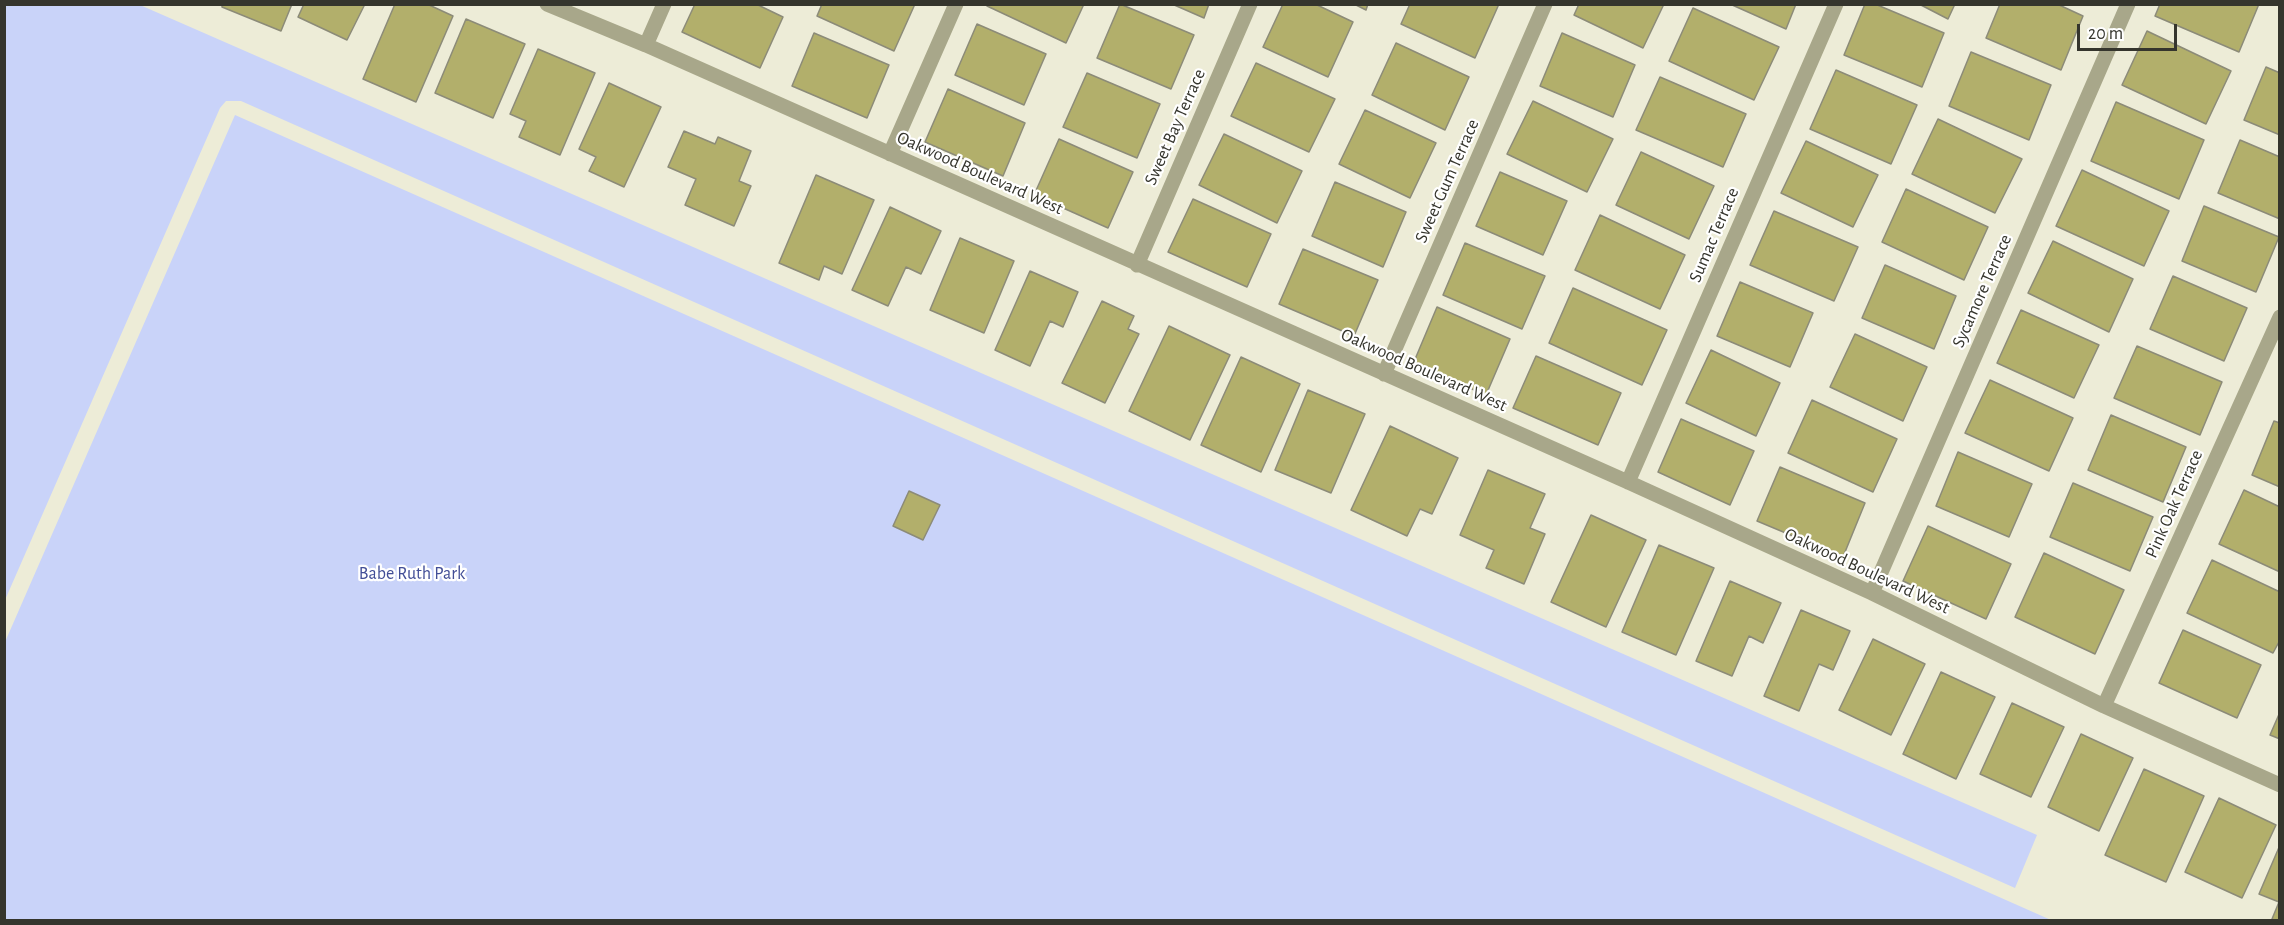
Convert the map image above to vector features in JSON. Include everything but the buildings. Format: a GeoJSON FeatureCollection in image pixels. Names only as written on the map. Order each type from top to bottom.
{"type":"FeatureCollection","features":[{"type":"Feature","properties":{"kind":"street","name":"Oakwood Boulevard West"},"geometry":{"type":"LineString","coordinates":[[547,4],[646,45],[1628,482],[1872,593],[2104,706],[2280,785]]}},
{"type":"Feature","properties":{"kind":"street"},"geometry":{"type":"LineString","coordinates":[[646,45],[664,4]]}},
{"type":"Feature","properties":{"kind":"street"},"geometry":{"type":"LineString","coordinates":[[890,154],[956,4]]}},
{"type":"Feature","properties":{"kind":"street","name":"Sweet Bay Terrace"},"geometry":{"type":"LineString","coordinates":[[1137,265],[1250,4]]}},
{"type":"Feature","properties":{"kind":"street","name":"Sweet Gum Terrace"},"geometry":{"type":"LineString","coordinates":[[1384,374],[1545,4]]}},
{"type":"Feature","properties":{"kind":"street","name":"Sumac Terrace"},"geometry":{"type":"LineString","coordinates":[[1628,482],[1836,4]]}},
{"type":"Feature","properties":{"kind":"street","name":"Sycamore Terrace"},"geometry":{"type":"LineString","coordinates":[[1872,593],[2128,4]]}},
{"type":"Feature","properties":{"kind":"street","name":"Pink Oak Terrace"},"geometry":{"type":"LineString","coordinates":[[2104,706],[2280,317]]}},
{"type":"Feature","properties":{"kind":"green space"},"geometry":{"type":"Polygon","coordinates":[[[5,4],[140,5],[2037,835],[2015,888],[241,101],[226,101],[220,108],[5,600],[5,4]]]}},
{"type":"Feature","properties":{"kind":"green space","name":"Babe Ruth Park"},"geometry":{"type":"Polygon","coordinates":[[[235,115],[2051,920],[5,920],[5,642],[235,115]]]}}]}
